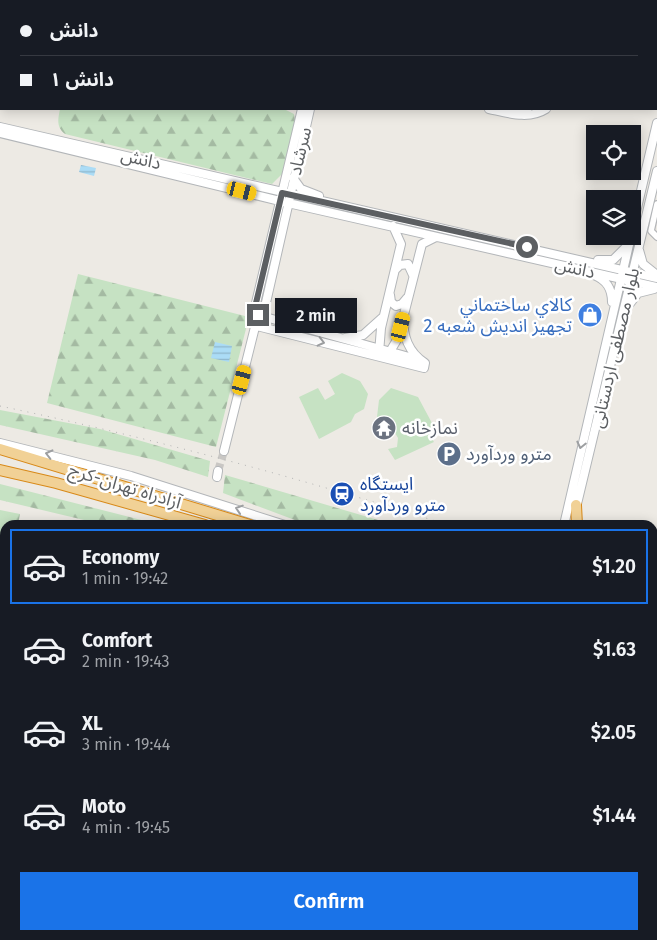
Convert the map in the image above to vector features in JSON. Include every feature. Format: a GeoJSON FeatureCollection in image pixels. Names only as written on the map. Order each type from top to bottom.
{"type":"FeatureCollection","features":[{"type":"Feature","properties":{"kind":"highway","name":"آزادراه تهران-کرج"},"geometry":{"type":"LineString","coordinates":[[0,449],[234,520]]}},
{"type":"Feature","properties":{"kind":"highway"},"geometry":{"type":"LineString","coordinates":[[0,470],[84,490],[188,520]]}},
{"type":"Feature","properties":{"kind":"highway"},"geometry":{"type":"LineString","coordinates":[[576,505],[577,520]]}},
{"type":"Feature","properties":{"kind":"street","name":"سرشاد"},"geometry":{"type":"LineString","coordinates":[[285,198],[302,110]]}},
{"type":"Feature","properties":{"kind":"street","name":"سرشاد"},"geometry":{"type":"LineString","coordinates":[[285,198],[293,178],[310,110]]}},
{"type":"Feature","properties":{"kind":"street"},"geometry":{"type":"LineString","coordinates":[[496,110],[524,115],[536,114],[544,110]]}},
{"type":"Feature","properties":{"kind":"street"},"geometry":{"type":"LineString","coordinates":[[641,193],[657,123]]}},
{"type":"Feature","properties":{"kind":"street","name":"دانش"},"geometry":{"type":"LineString","coordinates":[[0,127],[438,237],[578,268],[622,274]]}},
{"type":"Feature","properties":{"kind":"street","name":"دانش"},"geometry":{"type":"LineString","coordinates":[[0,133],[285,198],[332,202],[579,259],[632,277],[657,288]]}},
{"type":"Feature","properties":{"kind":"street","name":"بلوار مصطفی اردستانی"},"geometry":{"type":"LineString","coordinates":[[568,520],[576,505],[624,314],[657,171]]}},
{"type":"Feature","properties":{"kind":"street"},"geometry":{"type":"LineString","coordinates":[[293,178],[301,189],[332,202]]}},
{"type":"Feature","properties":{"kind":"street"},"geometry":{"type":"LineString","coordinates":[[224,451],[258,315],[265,307],[285,198]]}},
{"type":"Feature","properties":{"kind":"street"},"geometry":{"type":"LineString","coordinates":[[657,204],[651,231],[657,237]]}},
{"type":"Feature","properties":{"kind":"street"},"geometry":{"type":"LineString","coordinates":[[382,355],[380,334],[401,244],[398,233],[393,226]]}},
{"type":"Feature","properties":{"kind":"street"},"geometry":{"type":"LineString","coordinates":[[258,315],[342,339],[382,355],[390,351],[398,338],[422,244],[426,240],[438,237]]}},
{"type":"Feature","properties":{"kind":"street"},"geometry":{"type":"LineString","coordinates":[[579,259],[613,260],[626,245]]}},
{"type":"Feature","properties":{"kind":"street","name":"بلوار مصطفی اردستانی"},"geometry":{"type":"LineString","coordinates":[[567,520],[629,245]]}},
{"type":"Feature","properties":{"kind":"street"},"geometry":{"type":"LineString","coordinates":[[639,248],[643,264],[657,277]]}},
{"type":"Feature","properties":{"kind":"street"},"geometry":{"type":"LineString","coordinates":[[395,270],[400,265],[408,264],[413,275]]}},
{"type":"Feature","properties":{"kind":"street"},"geometry":{"type":"LineString","coordinates":[[578,268],[606,282],[612,292],[612,313]]}},
{"type":"Feature","properties":{"kind":"street","name":"دانش"},"geometry":{"type":"LineString","coordinates":[[632,277],[657,277]]}},
{"type":"Feature","properties":{"kind":"street"},"geometry":{"type":"LineString","coordinates":[[624,314],[632,298],[638,293],[657,288]]}},
{"type":"Feature","properties":{"kind":"street"},"geometry":{"type":"LineString","coordinates":[[390,293],[391,302],[396,306],[402,304],[408,298]]}},
{"type":"Feature","properties":{"kind":"street"},"geometry":{"type":"LineString","coordinates":[[342,339],[363,335],[377,324],[386,312]]}},
{"type":"Feature","properties":{"kind":"street"},"geometry":{"type":"LineString","coordinates":[[256,326],[382,355],[424,368],[425,363],[410,349],[403,329],[403,316]]}},
{"type":"Feature","properties":{"kind":"street"},"geometry":{"type":"LineString","coordinates":[[390,351],[420,360]]}},
{"type":"Feature","properties":{"kind":"street"},"geometry":{"type":"LineString","coordinates":[[0,442],[131,476],[269,520]]}},
{"type":"Feature","properties":{"kind":"green space"},"geometry":{"type":"Polygon","coordinates":[[[60,110],[286,110],[294,114],[295,120],[282,174],[272,184],[65,134],[59,126],[60,110]]]}},
{"type":"Feature","properties":{"kind":"green space"},"geometry":{"type":"Polygon","coordinates":[[[78,274],[249,317],[216,447],[47,403],[78,274]]]}},
{"type":"Feature","properties":{"kind":"green space"},"geometry":{"type":"Polygon","coordinates":[[[342,373],[360,381],[368,394],[364,409],[355,414],[351,422],[319,439],[299,397],[318,388],[325,400],[335,394],[328,381],[342,373]]]}},
{"type":"Feature","properties":{"kind":"green space"},"geometry":{"type":"Polygon","coordinates":[[[391,388],[418,397],[433,425],[427,432],[434,442],[395,460],[388,449],[397,447],[398,438],[387,419],[377,417],[379,400],[391,388]]]}},
{"type":"Feature","properties":{"kind":"green space"},"geometry":{"type":"Polygon","coordinates":[[[0,410],[100,429],[210,461],[208,477],[155,460],[0,425],[0,410]]]}},
{"type":"Feature","properties":{"kind":"green space"},"geometry":{"type":"Polygon","coordinates":[[[225,475],[378,520],[295,520],[223,493],[225,475]]]}},
{"type":"Feature","properties":{"kind":"green space"},"geometry":{"type":"Polygon","coordinates":[[[0,484],[141,520],[84,520],[0,500],[0,484]]]}},
{"type":"Feature","properties":{"kind":"green space"},"geometry":{"type":"Polygon","coordinates":[[[0,510],[20,514],[19,520],[0,520],[0,510]]]}},
{"type":"Feature","properties":{"kind":"water"},"geometry":{"type":"Polygon","coordinates":[[[81,165],[96,168],[94,176],[79,172],[81,165]]]}},
{"type":"Feature","properties":{"kind":"water"},"geometry":{"type":"Polygon","coordinates":[[[215,342],[232,346],[229,362],[211,358],[215,342]]]}},
{"type":"Feature","properties":{"kind":"tunnel"},"geometry":{"type":"LineString","coordinates":[[218,471],[224,451]]}},
{"type":"Feature","properties":{"kind":"railway"},"geometry":{"type":"LineString","coordinates":[[0,406],[113,431],[225,460],[432,520]]}},
{"type":"Feature","properties":{"kind":"place","name":"كالاي ساختماني تجهيز انديش شعبه 2"},"geometry":{"type":"Point","coordinates":[590,315]}},
{"type":"Feature","properties":{"kind":"place","name":"نمازخانه"},"geometry":{"type":"Point","coordinates":[384,428]}},
{"type":"Feature","properties":{"kind":"place","name":"مترو وردآورد"},"geometry":{"type":"Point","coordinates":[449,454]}},
{"type":"Feature","properties":{"kind":"place","name":"ایستگاه مترو وردآورد"},"geometry":{"type":"Point","coordinates":[342,494]}},
{"type":"Feature","properties":{"kind":"route"},"geometry":{"type":"LineString","coordinates":[[258,315],[256,303],[282,193],[332,202],[527,247]]}}]}
